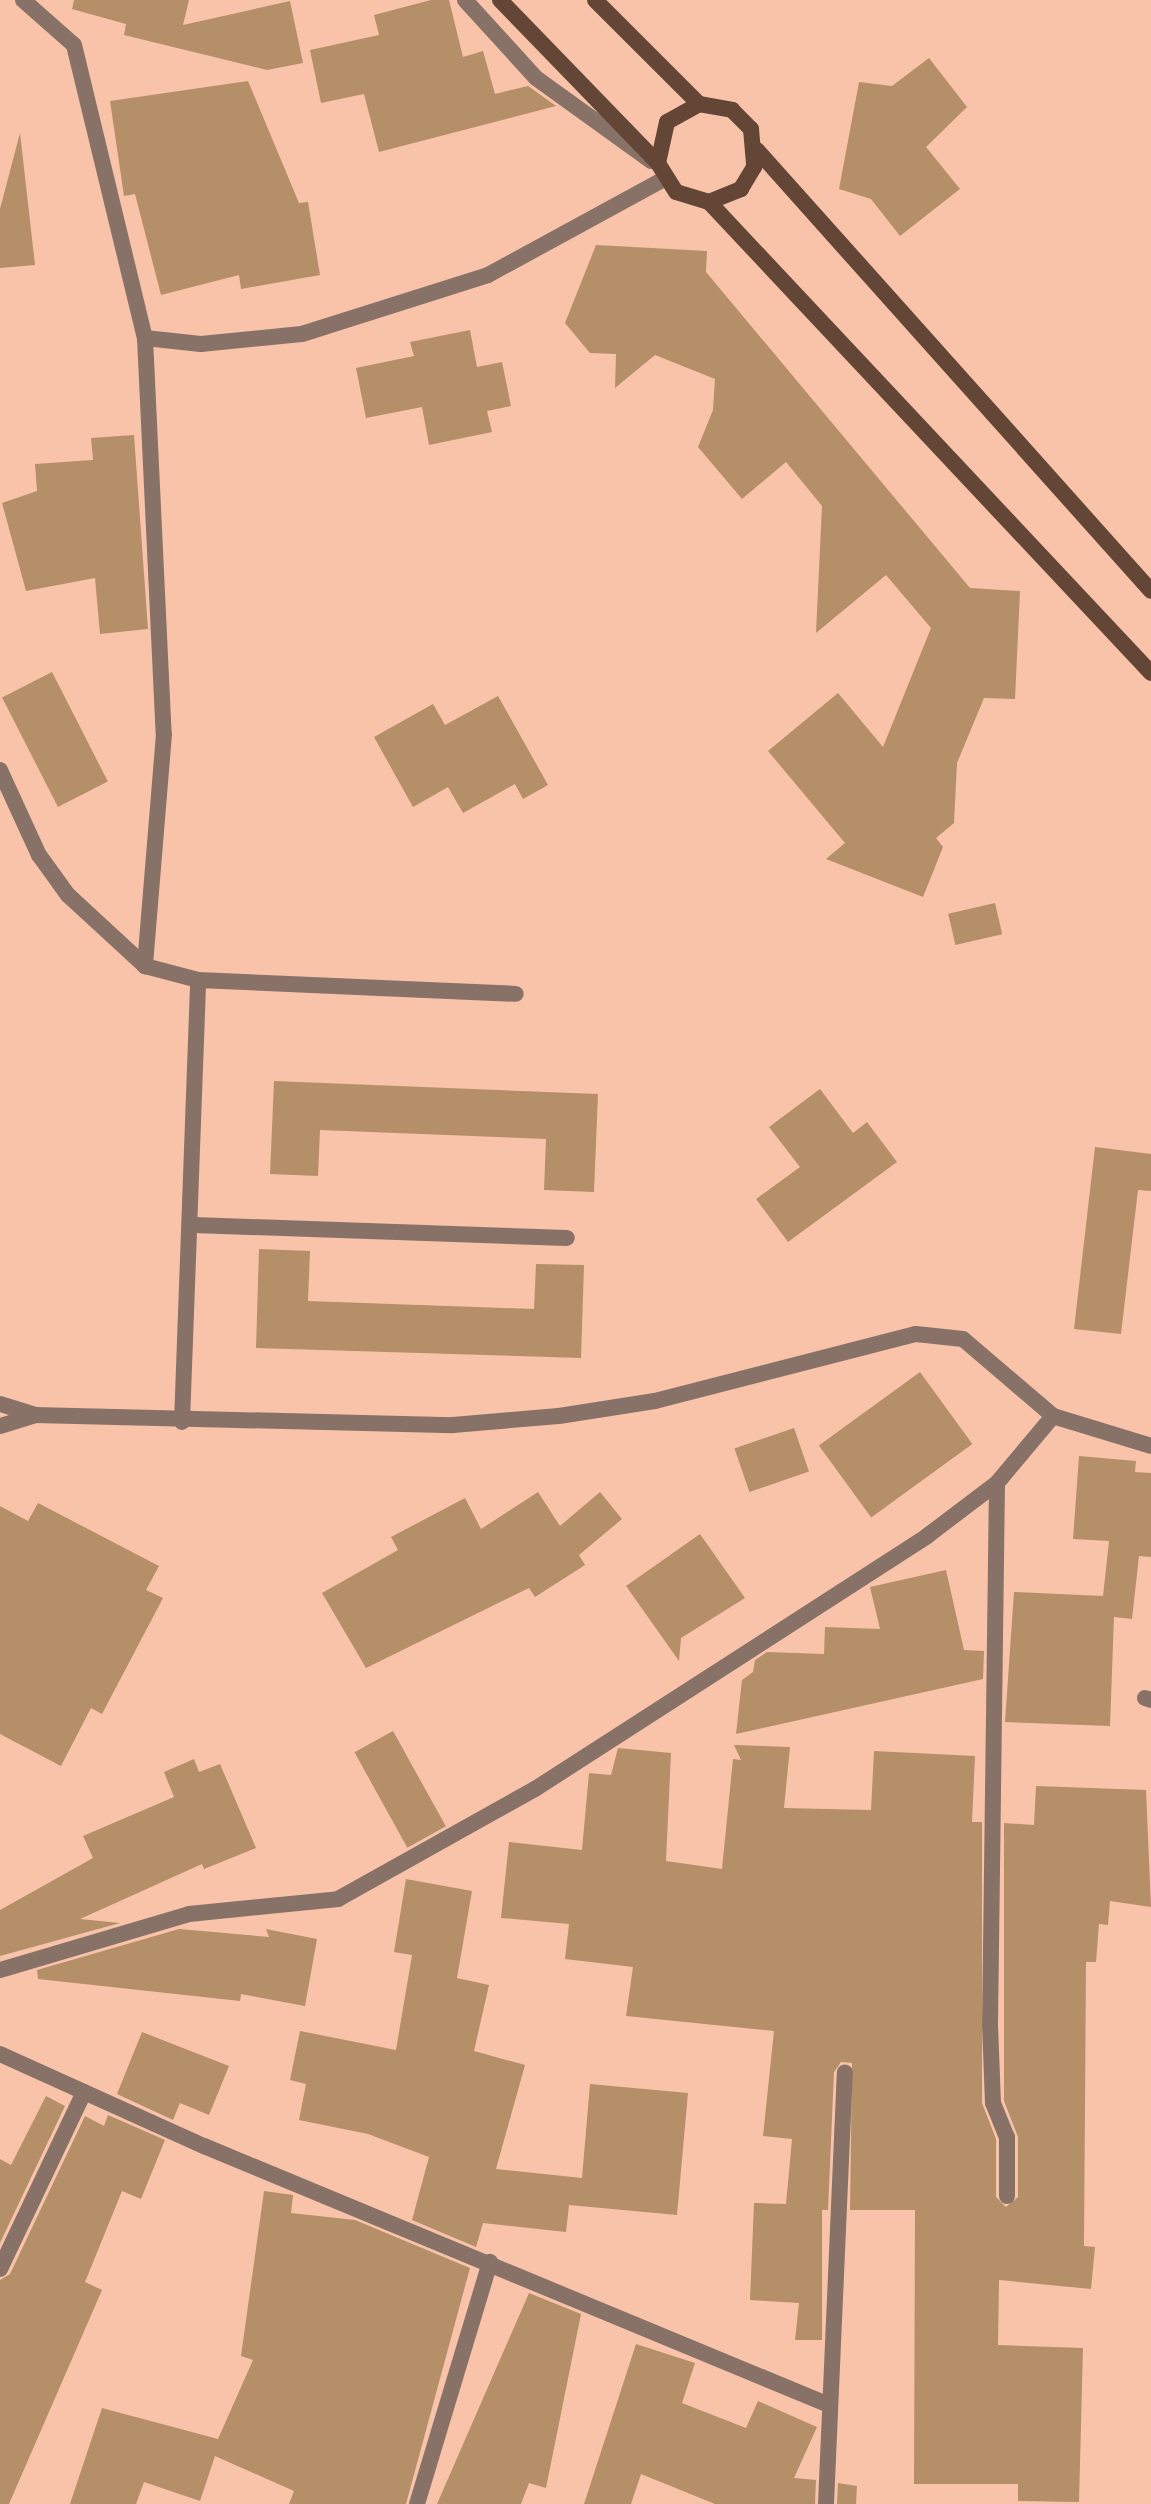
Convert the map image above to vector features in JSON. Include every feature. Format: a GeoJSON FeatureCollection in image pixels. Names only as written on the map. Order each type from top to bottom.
{"type":"FeatureCollection","features":[{"type":"Feature","properties":{"kind":"main road"},"geometry":{"type":"LineString","coordinates":[[500,0],[691,200],[709,202],[741,189],[757,150]]}},
{"type":"Feature","properties":{"kind":"main road"},"geometry":{"type":"LineString","coordinates":[[595,0],[699,104],[740,115],[757,150],[1151,591]]}},
{"type":"Feature","properties":{"kind":"main road"},"geometry":{"type":"LineString","coordinates":[[661,170],[667,122],[699,104]]}},
{"type":"Feature","properties":{"kind":"main road"},"geometry":{"type":"LineString","coordinates":[[709,202],[1151,673]]}},
{"type":"Feature","properties":{"kind":"street"},"geometry":{"type":"LineString","coordinates":[[23,0],[74,45],[145,338],[164,734],[145,966]]}},
{"type":"Feature","properties":{"kind":"street"},"geometry":{"type":"LineString","coordinates":[[145,338],[201,344],[302,334],[488,275],[661,170],[536,78],[465,0]]}},
{"type":"Feature","properties":{"kind":"street"},"geometry":{"type":"LineString","coordinates":[[0,770],[39,855],[68,895],[145,966],[198,980],[516,994]]}},
{"type":"Feature","properties":{"kind":"street"},"geometry":{"type":"LineString","coordinates":[[182,1422],[194,1225],[198,980]]}},
{"type":"Feature","properties":{"kind":"street"},"geometry":{"type":"LineString","coordinates":[[194,1225],[567,1238]]}},
{"type":"Feature","properties":{"kind":"street"},"geometry":{"type":"LineString","coordinates":[[0,1404],[35,1415],[182,1422],[453,1425],[559,1416],[655,1401],[916,1334],[963,1339],[1053,1416],[1151,1446]]}},
{"type":"Feature","properties":{"kind":"street"},"geometry":{"type":"LineString","coordinates":[[0,1426],[35,1415]]}},
{"type":"Feature","properties":{"kind":"street"},"geometry":{"type":"LineString","coordinates":[[0,1970],[189,1914],[338,1899],[535,1789],[927,1536],[997,1483],[1053,1416]]}},
{"type":"Feature","properties":{"kind":"street"},"geometry":{"type":"LineString","coordinates":[[997,1483],[990,2025],[993,2103],[1007,2137],[1007,2196]]}},
{"type":"Feature","properties":{"kind":"street"},"geometry":{"type":"LineString","coordinates":[[0,2054],[829,2405]]}},
{"type":"Feature","properties":{"kind":"street"},"geometry":{"type":"LineString","coordinates":[[826,2504],[845,2072]]}},
{"type":"Feature","properties":{"kind":"street"},"geometry":{"type":"LineString","coordinates":[[0,2269],[84,2092]]}},
{"type":"Feature","properties":{"kind":"street"},"geometry":{"type":"LineString","coordinates":[[417,2504],[490,2262]]}},
{"type":"Feature","properties":{"kind":"building"},"geometry":{"type":"Polygon","coordinates":[[[74,0],[189,0],[183,25],[290,1],[303,63],[267,70],[124,35],[126,24],[72,9],[74,0]]]}},
{"type":"Feature","properties":{"kind":"building"},"geometry":{"type":"Polygon","coordinates":[[[431,0],[449,0],[463,57],[483,51],[495,94],[528,86],[556,106],[379,152],[364,94],[321,103],[310,50],[379,35],[374,15],[431,0]]]}},
{"type":"Feature","properties":{"kind":"building"},"geometry":{"type":"Polygon","coordinates":[[[929,58],[967,107],[926,147],[960,189],[900,236],[871,199],[839,189],[859,82],[892,86],[929,58]]]}},
{"type":"Feature","properties":{"kind":"building"},"geometry":{"type":"Polygon","coordinates":[[[248,81],[299,203],[308,202],[320,275],[241,289],[239,275],[161,295],[135,194],[124,196],[110,101],[248,81]]]}},
{"type":"Feature","properties":{"kind":"building"},"geometry":{"type":"Polygon","coordinates":[[[20,133],[35,265],[0,268],[0,209],[20,133]]]}},
{"type":"Feature","properties":{"kind":"building"},"geometry":{"type":"Polygon","coordinates":[[[596,245],[707,251],[706,272],[970,588],[1020,591],[1015,699],[984,698],[957,763],[954,823],[936,838],[943,847],[923,897],[826,859],[845,843],[768,751],[838,693],[883,747],[931,628],[886,575],[816,633],[822,506],[786,462],[742,499],[698,447],[713,410],[715,379],[655,355],[615,388],[616,354],[590,353],[565,323],[596,245]]]}},
{"type":"Feature","properties":{"kind":"building"},"geometry":{"type":"Polygon","coordinates":[[[470,330],[477,367],[502,362],[511,406],[487,411],[492,432],[429,445],[422,407],[366,418],[356,368],[414,356],[410,342],[470,330]]]}},
{"type":"Feature","properties":{"kind":"building"},"geometry":{"type":"Polygon","coordinates":[[[134,435],[148,629],[100,634],[95,578],[26,591],[2,503],[37,491],[35,464],[93,460],[91,438],[134,435]]]}},
{"type":"Feature","properties":{"kind":"building"},"geometry":{"type":"Polygon","coordinates":[[[52,672],[108,782],[58,807],[2,697],[52,672]]]}},
{"type":"Feature","properties":{"kind":"building"},"geometry":{"type":"Polygon","coordinates":[[[498,696],[548,785],[523,799],[515,784],[463,813],[448,787],[413,807],[374,737],[433,704],[445,725],[498,696]]]}},
{"type":"Feature","properties":{"kind":"building"},"geometry":{"type":"Polygon","coordinates":[[[995,903],[1002,934],[955,945],[948,914],[995,903]]]}},
{"type":"Feature","properties":{"kind":"building"},"geometry":{"type":"Polygon","coordinates":[[[274,1081],[598,1094],[594,1192],[544,1190],[546,1139],[320,1130],[318,1176],[270,1174],[274,1081]]]}},
{"type":"Feature","properties":{"kind":"building"},"geometry":{"type":"Polygon","coordinates":[[[820,1089],[853,1133],[867,1122],[897,1162],[788,1242],[756,1199],[800,1167],[769,1127],[820,1089]]]}},
{"type":"Feature","properties":{"kind":"building"},"geometry":{"type":"Polygon","coordinates":[[[1095,1147],[1151,1154],[1151,1191],[1138,1190],[1121,1334],[1074,1329],[1095,1147]]]}},
{"type":"Feature","properties":{"kind":"building"},"geometry":{"type":"Polygon","coordinates":[[[259,1249],[310,1251],[308,1301],[534,1309],[536,1264],[584,1265],[581,1358],[256,1348],[259,1249]]]}},
{"type":"Feature","properties":{"kind":"building"},"geometry":{"type":"Polygon","coordinates":[[[920,1372],[972,1444],[871,1517],[819,1445],[920,1372]]]}},
{"type":"Feature","properties":{"kind":"building"},"geometry":{"type":"Polygon","coordinates":[[[794,1428],[809,1471],[749,1492],[734,1449],[794,1428]]]}},
{"type":"Feature","properties":{"kind":"building"},"geometry":{"type":"Polygon","coordinates":[[[1079,1456],[1136,1461],[1135,1472],[1151,1473],[1151,1557],[1139,1556],[1132,1619],[1114,1617],[1110,1726],[1005,1722],[1014,1592],[1103,1596],[1109,1541],[1073,1539],[1079,1456]]]}},
{"type":"Feature","properties":{"kind":"building"},"geometry":{"type":"Polygon","coordinates":[[[538,1492],[560,1526],[600,1492],[622,1519],[579,1555],[585,1565],[535,1597],[529,1588],[366,1668],[322,1593],[398,1550],[391,1537],[465,1498],[481,1529],[538,1492]]]}},
{"type":"Feature","properties":{"kind":"building"},"geometry":{"type":"Polygon","coordinates":[[[38,1503],[159,1566],[146,1590],[163,1598],[102,1714],[91,1708],[61,1766],[0,1734],[0,1506],[28,1521],[38,1503]]]}},
{"type":"Feature","properties":{"kind":"building"},"geometry":{"type":"Polygon","coordinates":[[[700,1534],[745,1598],[681,1638],[679,1661],[626,1586],[700,1534]]]}},
{"type":"Feature","properties":{"kind":"building"},"geometry":{"type":"Polygon","coordinates":[[[946,1570],[964,1650],[984,1651],[983,1679],[736,1734],[742,1680],[753,1672],[755,1660],[767,1652],[824,1654],[825,1627],[880,1629],[870,1587],[946,1570]]]}},
{"type":"Feature","properties":{"kind":"building"},"geometry":{"type":"Polygon","coordinates":[[[393,1731],[446,1826],[407,1848],[355,1752],[393,1731]]]}},
{"type":"Feature","properties":{"kind":"building"},"geometry":{"type":"Polygon","coordinates":[[[734,1745],[790,1747],[784,1808],[871,1810],[874,1751],[975,1756],[972,1822],[982,1822],[982,2103],[996,2139],[996,2197],[1006,2207],[1018,2197],[1018,2137],[1004,2101],[1004,1823],[1034,1825],[1036,1786],[1146,1790],[1151,1907],[1110,1901],[1108,1925],[1099,1924],[1096,1962],[1086,1962],[1084,2246],[1095,2247],[1091,2289],[999,2280],[998,2345],[1083,2348],[1079,2502],[1018,2501],[1018,2484],[914,2484],[915,2210],[850,2210],[852,2063],[841,2062],[834,2072],[828,2210],[822,2210],[822,2340],[795,2340],[799,2303],[750,2300],[754,2203],[786,2204],[792,2139],[763,2136],[774,2031],[626,2016],[633,1967],[565,1959],[569,1924],[501,1918],[509,1842],[582,1850],[589,1773],[611,1775],[618,1748],[671,1753],[666,1861],[722,1869],[733,1759],[741,1760],[734,1745]]]}},
{"type":"Feature","properties":{"kind":"building"},"geometry":{"type":"Polygon","coordinates":[[[194,1759],[199,1772],[220,1764],[256,1848],[204,1869],[202,1864],[80,1919],[120,1923],[0,1956],[0,1910],[93,1858],[83,1836],[174,1797],[164,1772],[194,1759]]]}},
{"type":"Feature","properties":{"kind":"building"},"geometry":{"type":"Polygon","coordinates":[[[406,1879],[472,1891],[457,1978],[489,1985],[474,2051],[525,2065],[496,2169],[582,2178],[590,2084],[688,2093],[677,2215],[569,2205],[566,2232],[483,2223],[476,2247],[412,2220],[429,2157],[368,2134],[299,2120],[306,2084],[290,2080],[300,2031],[396,2050],[412,1955],[394,1952],[406,1879]]]}},
{"type":"Feature","properties":{"kind":"building"},"geometry":{"type":"Polygon","coordinates":[[[179,1929],[269,1937],[266,1929],[317,1939],[305,2006],[241,1994],[240,2001],[38,1979],[37,1970],[179,1929]]]}},
{"type":"Feature","properties":{"kind":"building"},"geometry":{"type":"Polygon","coordinates":[[[142,2032],[229,2066],[209,2115],[180,2103],[173,2120],[117,2094],[142,2032]]]}},
{"type":"Feature","properties":{"kind":"building"},"geometry":{"type":"Polygon","coordinates":[[[46,2096],[65,2106],[0,2243],[0,2159],[11,2165],[46,2096]]]}},
{"type":"Feature","properties":{"kind":"building"},"geometry":{"type":"Polygon","coordinates":[[[108,2115],[165,2140],[141,2199],[122,2191],[85,2282],[102,2290],[9,2504],[0,2504],[0,2280],[10,2274],[85,2116],[104,2126],[108,2115]]]}},
{"type":"Feature","properties":{"kind":"building"},"geometry":{"type":"Polygon","coordinates":[[[264,2191],[293,2195],[291,2213],[355,2220],[470,2268],[406,2504],[289,2504],[294,2491],[215,2456],[200,2501],[144,2482],[136,2504],[70,2504],[102,2408],[218,2439],[253,2360],[241,2356],[264,2191]]]}},
{"type":"Feature","properties":{"kind":"building"},"geometry":{"type":"Polygon","coordinates":[[[529,2293],[581,2314],[546,2488],[529,2483],[521,2504],[437,2504],[529,2293]]]}},
{"type":"Feature","properties":{"kind":"building"},"geometry":{"type":"Polygon","coordinates":[[[636,2344],[695,2363],[682,2403],[746,2428],[758,2401],[817,2427],[794,2478],[816,2480],[815,2504],[715,2504],[641,2474],[631,2504],[584,2504],[636,2344]]]}},
{"type":"Feature","properties":{"kind":"building"},"geometry":{"type":"Polygon","coordinates":[[[838,2483],[857,2486],[856,2504],[837,2504],[838,2483]]]}}]}
